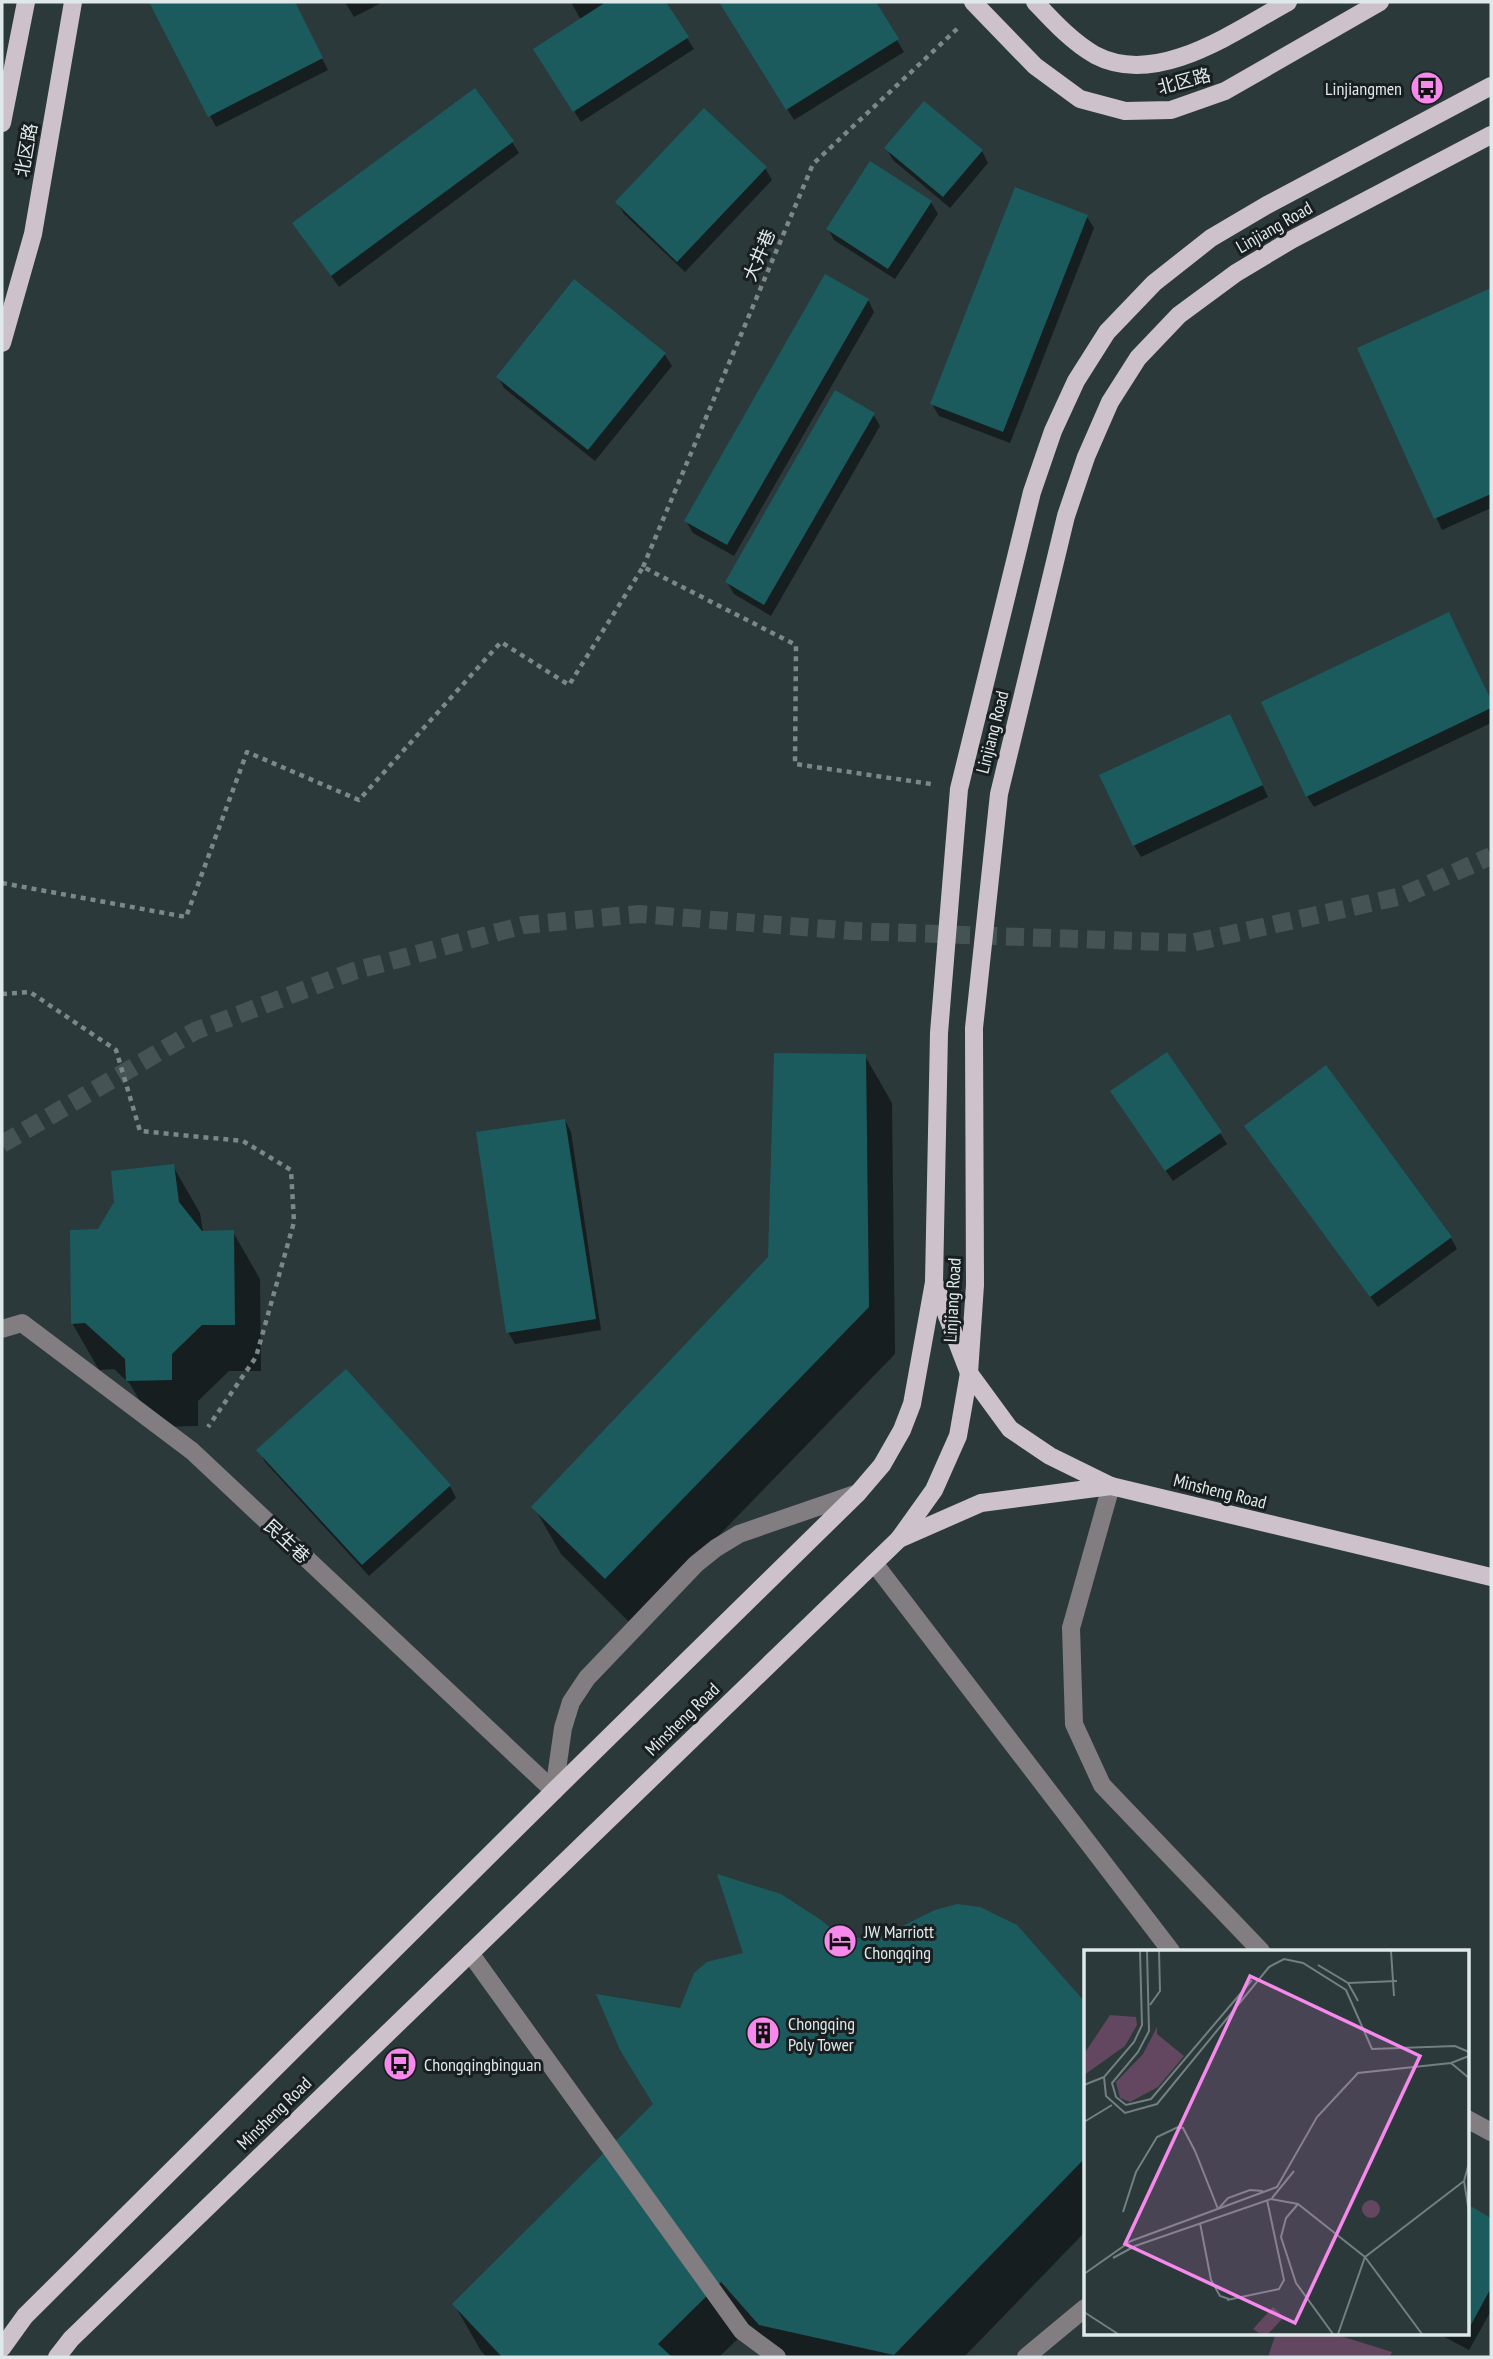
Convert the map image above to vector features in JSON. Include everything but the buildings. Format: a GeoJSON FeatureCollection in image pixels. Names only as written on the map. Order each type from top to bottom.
{"type":"FeatureCollection","features":[{"type":"Feature","properties":{"kind":"main road","name":"北区路"},"geometry":{"type":"LineString","coordinates":[[2,123],[26,2]]}},
{"type":"Feature","properties":{"kind":"main road","name":"北区路"},"geometry":{"type":"LineString","coordinates":[[2,344],[33,234],[73,2]]}},
{"type":"Feature","properties":{"kind":"main road","name":"北区路"},"geometry":{"type":"LineString","coordinates":[[1035,2],[1061,29],[1095,55],[1125,65],[1161,63],[1204,48],[1288,2]]}},
{"type":"Feature","properties":{"kind":"main road","name":"北区路"},"geometry":{"type":"LineString","coordinates":[[976,5],[1035,66],[1080,99],[1125,111],[1136,111],[1171,110],[1225,92],[1380,2]]}},
{"type":"Feature","properties":{"kind":"main road","name":"Linjiang Road"},"geometry":{"type":"LineString","coordinates":[[934,1282],[939,1033],[959,789],[1032,492],[1053,431],[1076,381],[1107,332],[1154,283],[1212,238],[1268,205],[1491,86]]}},
{"type":"Feature","properties":{"kind":"main road","name":"Linjiang Road"},"geometry":{"type":"LineString","coordinates":[[899,1539],[934,1490],[958,1436],[969,1373],[975,1285],[974,1028],[999,794],[1066,516],[1086,457],[1110,402],[1138,358],[1179,315],[1236,273],[1291,240],[1491,135]]}},
{"type":"Feature","properties":{"kind":"main road"},"geometry":{"type":"LineString","coordinates":[[934,1282],[969,1373],[1010,1429],[1050,1456],[1111,1486]]}},
{"type":"Feature","properties":{"kind":"main road","name":"Minsheng Road"},"geometry":{"type":"LineString","coordinates":[[2,2348],[25,2316],[858,1493],[882,1465],[912,1404],[934,1282]]}},
{"type":"Feature","properties":{"kind":"main road","name":"Minsheng Road"},"geometry":{"type":"LineString","coordinates":[[57,2357],[71,2339],[899,1539],[981,1503],[1111,1486],[1491,1577]]}},
{"type":"Feature","properties":{"kind":"street","name":"民生巷"},"geometry":{"type":"LineString","coordinates":[[2,1329],[22,1322],[192,1451],[554,1791]]}},
{"type":"Feature","properties":{"kind":"street"},"geometry":{"type":"LineString","coordinates":[[1111,1486],[1071,1628],[1074,1724],[1101,1784],[1260,1950]]}},
{"type":"Feature","properties":{"kind":"street"},"geometry":{"type":"LineString","coordinates":[[554,1791],[563,1728],[571,1702],[587,1678],[696,1564],[739,1534],[858,1493]]}},
{"type":"Feature","properties":{"kind":"street"},"geometry":{"type":"LineString","coordinates":[[874,1563],[1170,1950]]}},
{"type":"Feature","properties":{"kind":"street"},"geometry":{"type":"LineString","coordinates":[[470,1953],[742,2331],[777,2357]]}},
{"type":"Feature","properties":{"kind":"street"},"geometry":{"type":"LineString","coordinates":[[1468,2120],[1491,2133]]}},
{"type":"Feature","properties":{"kind":"street"},"geometry":{"type":"LineString","coordinates":[[1026,2357],[1084,2309]]}},
{"type":"Feature","properties":{"kind":"path","name":"大井巷"},"geometry":{"type":"LineString","coordinates":[[2,883],[186,917],[247,752],[359,800],[501,642],[569,685],[643,567],[813,164],[976,5]]}},
{"type":"Feature","properties":{"kind":"path"},"geometry":{"type":"LineString","coordinates":[[643,567],[796,645],[795,764],[959,789]]}},
{"type":"Feature","properties":{"kind":"path"},"geometry":{"type":"LineString","coordinates":[[2,994],[30,992],[116,1050],[140,1130],[243,1141],[291,1170],[294,1222],[256,1357],[192,1451]]}},
{"type":"Feature","properties":{"kind":"shaded area"},"geometry":{"type":"Polygon","coordinates":[[[1276,2334],[1334,2334],[1392,2352],[1390,2357],[1268,2357],[1276,2334]]]}},
{"type":"Feature","properties":{"kind":"tunnel"},"geometry":{"type":"LineString","coordinates":[[2,1144],[195,1031],[354,971],[524,925],[639,914],[853,931],[1191,943],[1402,896],[1491,856]]}},
{"type":"Feature","properties":{"kind":"place","name":"Linjiangmen"},"geometry":{"type":"Point","coordinates":[1427,88]}},
{"type":"Feature","properties":{"kind":"place","name":"JW Marriott Chongqing"},"geometry":{"type":"Point","coordinates":[840,1941]}},
{"type":"Feature","properties":{"kind":"place","name":"Chongqing Poly Tower"},"geometry":{"type":"Point","coordinates":[763,2033]}},
{"type":"Feature","properties":{"kind":"place","name":"Chongqingbinguan"},"geometry":{"type":"Point","coordinates":[400,2064]}}]}
